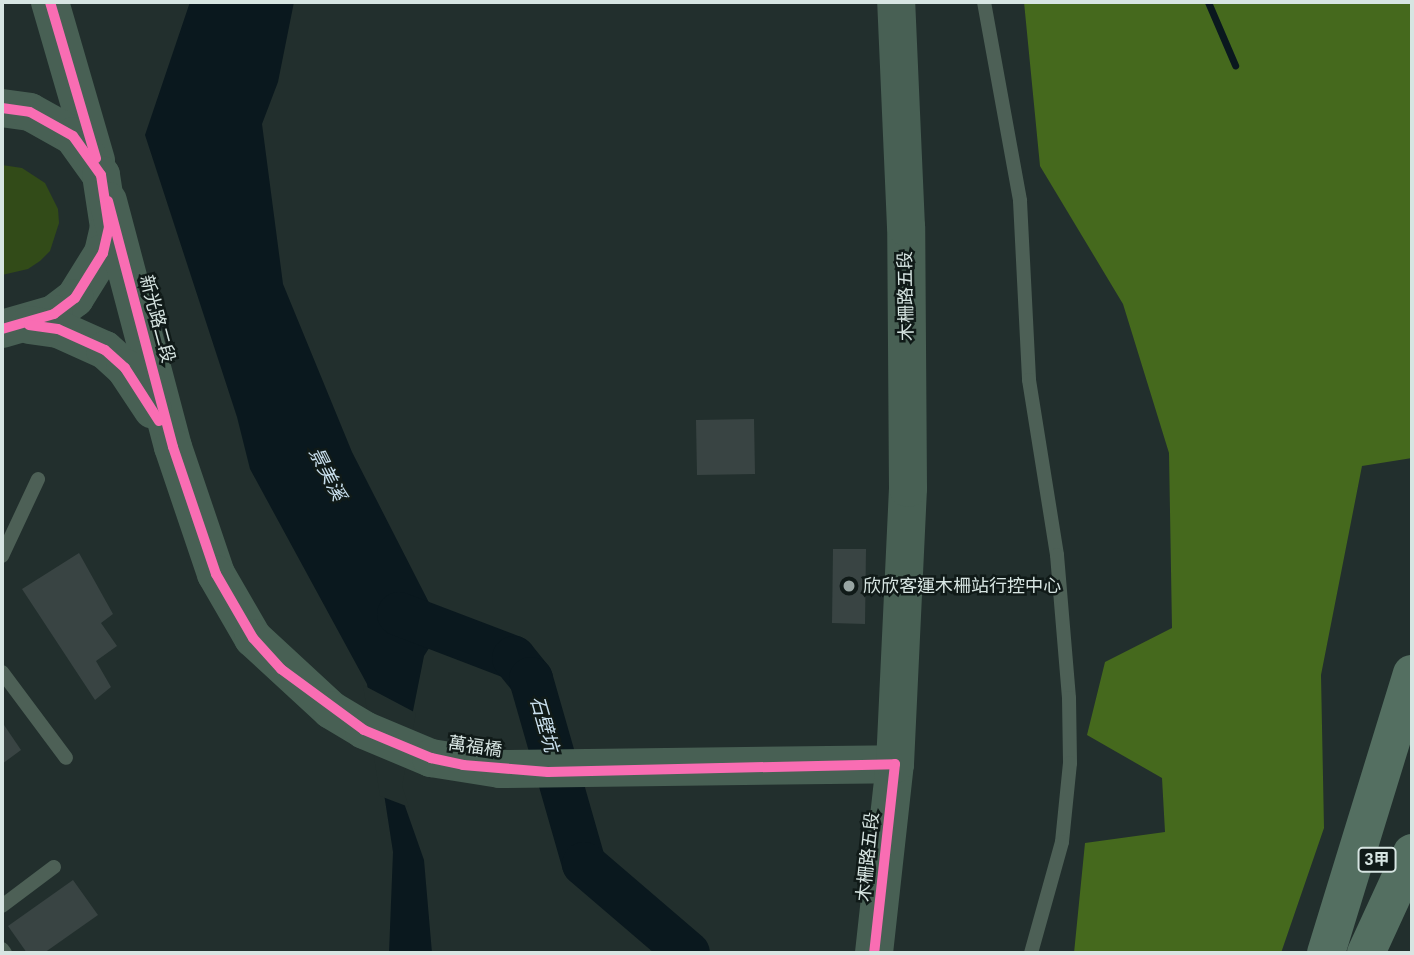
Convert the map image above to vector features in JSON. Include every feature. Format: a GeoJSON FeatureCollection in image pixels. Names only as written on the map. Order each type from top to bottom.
{"type":"FeatureCollection","features":[{"type":"Feature","properties":{"kind":"highway"},"geometry":{"type":"LineString","coordinates":[[1326,953],[1412,674]]}},
{"type":"Feature","properties":{"kind":"highway","name":"3甲"},"geometry":{"type":"LineString","coordinates":[[1335,953],[1386,840],[1412,765]]}},
{"type":"Feature","properties":{"kind":"highway","name":"3甲"},"geometry":{"type":"LineString","coordinates":[[1366,953],[1412,853]]}},
{"type":"Feature","properties":{"kind":"highway"},"geometry":{"type":"LineString","coordinates":[[1392,953],[1412,916]]}},
{"type":"Feature","properties":{"kind":"street","name":"新光路二段"},"geometry":{"type":"LineString","coordinates":[[50,2],[104,188],[173,447],[216,575]]}},
{"type":"Feature","properties":{"kind":"street","name":"木柵路五段"},"geometry":{"type":"LineString","coordinates":[[888,2],[897,57]]}},
{"type":"Feature","properties":{"kind":"street","name":"木柵路五段"},"geometry":{"type":"LineString","coordinates":[[874,953],[895,764],[908,488],[905,227],[897,2]]}},
{"type":"Feature","properties":{"kind":"street"},"geometry":{"type":"LineString","coordinates":[[2,108],[53,122],[73,136],[104,188],[106,240],[92,277],[64,306],[9,329]]}},
{"type":"Feature","properties":{"kind":"street","name":"新光路二段"},"geometry":{"type":"LineString","coordinates":[[9,329],[58,329],[106,350],[140,388],[173,447]]}},
{"type":"Feature","properties":{"kind":"street","name":"萬福橋"},"geometry":{"type":"LineString","coordinates":[[216,575],[253,638],[307,691],[364,730],[431,758],[548,772],[895,764]]}},
{"type":"Feature","properties":{"kind":"lane"},"geometry":{"type":"LineString","coordinates":[[985,2],[1020,201],[1029,380],[1056,555],[1069,698],[1069,763],[1062,842],[1031,953]]}},
{"type":"Feature","properties":{"kind":"lane"},"geometry":{"type":"LineString","coordinates":[[2,556],[38,479]]}},
{"type":"Feature","properties":{"kind":"lane"},"geometry":{"type":"LineString","coordinates":[[2,672],[66,758]]}},
{"type":"Feature","properties":{"kind":"lane"},"geometry":{"type":"LineString","coordinates":[[2,906],[54,867]]}},
{"type":"Feature","properties":{"kind":"lane"},"geometry":{"type":"LineString","coordinates":[[2,949],[5,953]]}},
{"type":"Feature","properties":{"kind":"green space"},"geometry":{"type":"Polygon","coordinates":[[[1024,2],[1412,2],[1412,458],[1362,466],[1321,675],[1324,828],[1281,953],[1074,953],[1085,843],[1165,832],[1162,778],[1087,735],[1105,662],[1172,628],[1169,453],[1123,304],[1040,166],[1024,2]]]}},
{"type":"Feature","properties":{"kind":"green space"},"geometry":{"type":"Polygon","coordinates":[[[2,165],[22,168],[45,183],[58,209],[59,223],[50,251],[40,261],[28,269],[2,275],[2,165]]]}},
{"type":"Feature","properties":{"kind":"water","name":"景美溪"},"geometry":{"type":"Polygon","coordinates":[[[190,2],[294,2],[278,82],[262,124],[283,284],[352,452],[442,628],[424,656],[398,786],[424,860],[432,953],[389,953],[393,852],[367,684],[250,469],[237,417],[145,135],[190,2]]]}},
{"type":"Feature","properties":{"kind":"pier"},"geometry":{"type":"Polygon","coordinates":[[[363,685],[416,713],[402,786],[409,807],[380,796],[363,685]]]}},
{"type":"Feature","properties":{"kind":"building"},"geometry":{"type":"Polygon","coordinates":[[[754,419],[755,474],[697,475],[696,420],[754,419]]]}},
{"type":"Feature","properties":{"kind":"building","name":"欣欣客運木柵站行控中心"},"geometry":{"type":"Polygon","coordinates":[[[833,549],[866,549],[865,624],[832,623],[833,549]]]}},
{"type":"Feature","properties":{"kind":"building"},"geometry":{"type":"Polygon","coordinates":[[[79,553],[113,614],[101,623],[117,646],[96,661],[111,687],[95,700],[22,589],[79,553]]]}},
{"type":"Feature","properties":{"kind":"building"},"geometry":{"type":"Polygon","coordinates":[[[2,722],[21,750],[2,764],[2,722]]]}},
{"type":"Feature","properties":{"kind":"building"},"geometry":{"type":"Polygon","coordinates":[[[73,880],[98,915],[44,953],[27,953],[8,926],[73,880]]]}},
{"type":"Feature","properties":{"kind":"waterway"},"geometry":{"type":"LineString","coordinates":[[1208,2],[1235,65]]}},
{"type":"Feature","properties":{"kind":"waterway","name":"石壁坑"},"geometry":{"type":"LineString","coordinates":[[399,614],[514,658],[531,679],[584,864],[688,953]]}},
{"type":"Feature","properties":{"kind":"cycle path"},"geometry":{"type":"LineString","coordinates":[[50,2],[96,158]]}},
{"type":"Feature","properties":{"kind":"cycle path"},"geometry":{"type":"LineString","coordinates":[[2,108],[30,112],[73,136],[101,175],[109,227],[103,253],[75,298],[54,314],[2,329]]}},
{"type":"Feature","properties":{"kind":"cycle path"},"geometry":{"type":"LineString","coordinates":[[108,201],[173,447],[216,574],[253,638],[281,669],[364,730],[431,758],[463,765],[548,772],[895,764],[874,953]]}},
{"type":"Feature","properties":{"kind":"cycle path"},"geometry":{"type":"LineString","coordinates":[[29,325],[58,329],[105,350],[125,368],[159,421]]}},
{"type":"Feature","properties":{"kind":"place","name":"欣欣客運木柵站行控中心"},"geometry":{"type":"Point","coordinates":[849,586]}}]}
